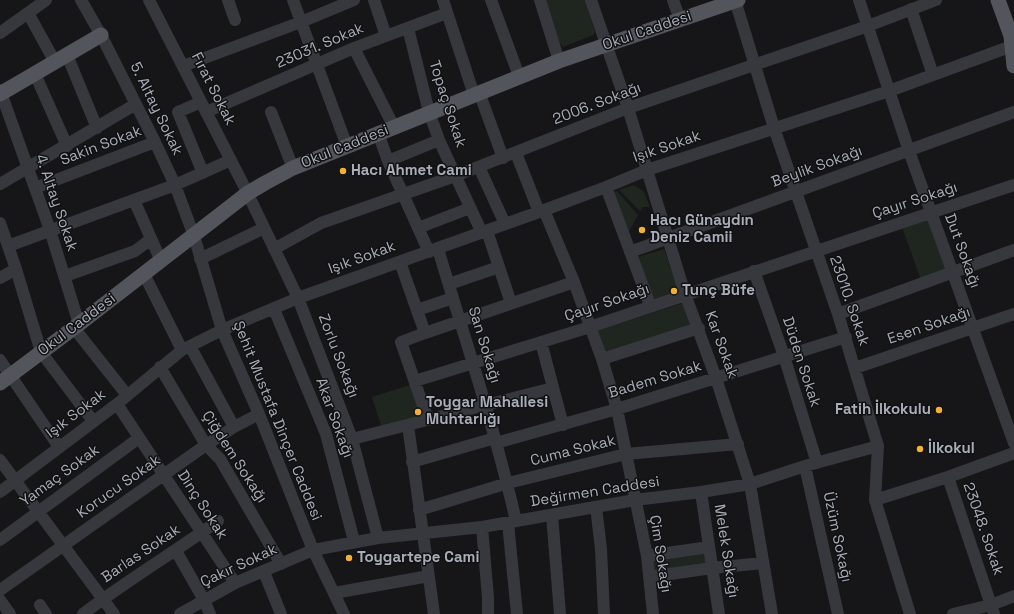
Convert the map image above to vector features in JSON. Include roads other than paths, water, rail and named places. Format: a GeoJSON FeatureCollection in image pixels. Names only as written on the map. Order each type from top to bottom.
{"type":"FeatureCollection","features":[{"type":"Feature","properties":{"kind":"main road","name":"Okul Caddesi"},"geometry":{"type":"LineString","coordinates":[[5,380],[264,183],[293,168],[519,76],[736,0]]}},
{"type":"Feature","properties":{"kind":"main road"},"geometry":{"type":"LineString","coordinates":[[998,0],[1012,39],[1014,66]]}},
{"type":"Feature","properties":{"kind":"main road"},"geometry":{"type":"LineString","coordinates":[[0,93],[101,36]]}},
{"type":"Feature","properties":{"kind":"street"},"geometry":{"type":"LineString","coordinates":[[0,33],[46,0]]}},
{"type":"Feature","properties":{"kind":"street","name":"5. Altay Sokak"},"geometry":{"type":"LineString","coordinates":[[81,0],[155,142],[175,185],[194,236]]}},
{"type":"Feature","properties":{"kind":"street","name":"Fırat Sokak"},"geometry":{"type":"LineString","coordinates":[[149,0],[248,194]]}},
{"type":"Feature","properties":{"kind":"street"},"geometry":{"type":"LineString","coordinates":[[228,0],[235,20]]}},
{"type":"Feature","properties":{"kind":"street"},"geometry":{"type":"LineString","coordinates":[[293,0],[347,146]]}},
{"type":"Feature","properties":{"kind":"street"},"geometry":{"type":"LineString","coordinates":[[183,66],[301,22],[335,3],[354,0]]}},
{"type":"Feature","properties":{"kind":"street"},"geometry":{"type":"LineString","coordinates":[[374,0],[386,36]]}},
{"type":"Feature","properties":{"kind":"street"},"geometry":{"type":"LineString","coordinates":[[443,0],[477,93],[503,158]]}},
{"type":"Feature","properties":{"kind":"street"},"geometry":{"type":"LineString","coordinates":[[491,0],[519,76]]}},
{"type":"Feature","properties":{"kind":"street"},"geometry":{"type":"LineString","coordinates":[[540,0],[559,61]]}},
{"type":"Feature","properties":{"kind":"street","name":"Kar Sokak"},"geometry":{"type":"LineString","coordinates":[[591,0],[605,45],[628,108],[686,294],[716,378],[750,484],[772,614]]}},
{"type":"Feature","properties":{"kind":"street"},"geometry":{"type":"LineString","coordinates":[[673,0],[680,20]]}},
{"type":"Feature","properties":{"kind":"street","name":"23010. Sokak"},"geometry":{"type":"LineString","coordinates":[[736,0],[774,128],[846,337],[878,446],[875,500],[910,614]]}},
{"type":"Feature","properties":{"kind":"street","name":"Dut Sokağı"},"geometry":{"type":"LineString","coordinates":[[859,0],[909,151],[1014,443]]}},
{"type":"Feature","properties":{"kind":"street","name":"2006. Sokağı"},"geometry":{"type":"LineString","coordinates":[[274,248],[321,223],[455,176],[628,108],[868,26],[936,0]]}},
{"type":"Feature","properties":{"kind":"street"},"geometry":{"type":"LineString","coordinates":[[911,9],[933,75]]}},
{"type":"Feature","properties":{"kind":"street"},"geometry":{"type":"LineString","coordinates":[[28,13],[61,58],[97,128]]}},
{"type":"Feature","properties":{"kind":"street","name":"23031. Sokak"},"geometry":{"type":"LineString","coordinates":[[203,173],[178,112],[203,107],[447,13]]}},
{"type":"Feature","properties":{"kind":"street","name":"Topaç Sokak"},"geometry":{"type":"LineString","coordinates":[[408,28],[429,112],[438,140],[470,208],[484,232],[499,267],[511,303]]}},
{"type":"Feature","properties":{"kind":"street","name":"Işık Sokak"},"geometry":{"type":"LineString","coordinates":[[0,492],[117,404],[160,367],[186,348],[222,330],[298,298],[484,232],[606,187],[647,170],[889,91],[933,75],[1012,39]]}},
{"type":"Feature","properties":{"kind":"street"},"geometry":{"type":"LineString","coordinates":[[354,48],[394,127]]}},
{"type":"Feature","properties":{"kind":"street"},"geometry":{"type":"LineString","coordinates":[[35,74],[67,146]]}},
{"type":"Feature","properties":{"kind":"street","name":"4. Altay Sokak"},"geometry":{"type":"LineString","coordinates":[[0,93],[50,230],[65,276],[77,326]]}},
{"type":"Feature","properties":{"kind":"street"},"geometry":{"type":"LineString","coordinates":[[0,184],[28,169],[136,104]]}},
{"type":"Feature","properties":{"kind":"street"},"geometry":{"type":"LineString","coordinates":[[270,112],[293,168]]}},
{"type":"Feature","properties":{"kind":"street","name":"Beylik Sokağı"},"geometry":{"type":"LineString","coordinates":[[630,252],[1014,112]]}},
{"type":"Feature","properties":{"kind":"street","name":"San Sokağı"},"geometry":{"type":"LineString","coordinates":[[378,133],[388,161],[418,228],[433,250],[449,284],[486,405],[508,483],[518,614]]}},
{"type":"Feature","properties":{"kind":"street"},"geometry":{"type":"LineString","coordinates":[[388,161],[438,140]]}},
{"type":"Feature","properties":{"kind":"street","name":"Sakin Sokak"},"geometry":{"type":"LineString","coordinates":[[35,188],[155,142]]}},
{"type":"Feature","properties":{"kind":"street","name":"Çim Sokağı"},"geometry":{"type":"LineString","coordinates":[[516,153],[574,282],[602,359],[617,409],[634,500],[647,556],[653,614]]}},
{"type":"Feature","properties":{"kind":"street"},"geometry":{"type":"LineString","coordinates":[[8,246],[175,185],[231,160]]}},
{"type":"Feature","properties":{"kind":"street"},"geometry":{"type":"LineString","coordinates":[[479,167],[505,224]]}},
{"type":"Feature","properties":{"kind":"street","name":"Çayır Sokağı"},"geometry":{"type":"LineString","coordinates":[[415,381],[590,327],[1014,185]]}},
{"type":"Feature","properties":{"kind":"street"},"geometry":{"type":"LineString","coordinates":[[606,187],[650,306]]}},
{"type":"Feature","properties":{"kind":"street","name":"Zorlu Sokağı"},"geometry":{"type":"LineString","coordinates":[[248,194],[298,298],[352,439],[378,538]]}},
{"type":"Feature","properties":{"kind":"street"},"geometry":{"type":"LineString","coordinates":[[134,200],[161,261]]}},
{"type":"Feature","properties":{"kind":"street"},"geometry":{"type":"LineString","coordinates":[[418,228],[470,208]]}},
{"type":"Feature","properties":{"kind":"street"},"geometry":{"type":"LineString","coordinates":[[0,223],[16,269],[41,352],[93,421]]}},
{"type":"Feature","properties":{"kind":"street"},"geometry":{"type":"LineString","coordinates":[[200,259],[264,228]]}},
{"type":"Feature","properties":{"kind":"street","name":"Şehit Mustafa Dinçer Caddesi"},"geometry":{"type":"LineString","coordinates":[[194,236],[222,330],[259,414],[312,550],[344,614]]}},
{"type":"Feature","properties":{"kind":"street"},"geometry":{"type":"LineString","coordinates":[[65,276],[135,251],[151,239]]}},
{"type":"Feature","properties":{"kind":"street"},"geometry":{"type":"LineString","coordinates":[[838,314],[1014,250]]}},
{"type":"Feature","properties":{"kind":"street"},"geometry":{"type":"LineString","coordinates":[[400,262],[425,333]]}},
{"type":"Feature","properties":{"kind":"street"},"geometry":{"type":"LineString","coordinates":[[449,284],[499,267]]}},
{"type":"Feature","properties":{"kind":"street"},"geometry":{"type":"LineString","coordinates":[[0,278],[16,269]]}},
{"type":"Feature","properties":{"kind":"street","name":"Düden Sokak"},"geometry":{"type":"LineString","coordinates":[[754,271],[784,356],[811,465]]}},
{"type":"Feature","properties":{"kind":"street"},"geometry":{"type":"LineString","coordinates":[[144,274],[186,348],[234,427]]}},
{"type":"Feature","properties":{"kind":"street"},"geometry":{"type":"LineString","coordinates":[[428,420],[401,342],[460,320],[574,282]]}},
{"type":"Feature","properties":{"kind":"street"},"geometry":{"type":"LineString","coordinates":[[417,310],[453,298]]}},
{"type":"Feature","properties":{"kind":"street","name":"Akar Sokağı"},"geometry":{"type":"LineString","coordinates":[[274,309],[326,434],[354,541]]}},
{"type":"Feature","properties":{"kind":"street","name":"Esen Sokağı"},"geometry":{"type":"LineString","coordinates":[[855,368],[1014,314]]}},
{"type":"Feature","properties":{"kind":"street"},"geometry":{"type":"LineString","coordinates":[[77,326],[127,396]]}},
{"type":"Feature","properties":{"kind":"street"},"geometry":{"type":"LineString","coordinates":[[602,359],[699,328]]}},
{"type":"Feature","properties":{"kind":"street","name":"Badem Sokak"},"geometry":{"type":"LineString","coordinates":[[412,462],[617,409],[846,337]]}},
{"type":"Feature","properties":{"kind":"street"},"geometry":{"type":"LineString","coordinates":[[542,342],[563,424]]}},
{"type":"Feature","properties":{"kind":"street"},"geometry":{"type":"LineString","coordinates":[[0,360],[5,380],[59,447]]}},
{"type":"Feature","properties":{"kind":"street","name":"Çiğdem Sokağı"},"geometry":{"type":"LineString","coordinates":[[160,367],[206,445],[220,459],[281,564]]}},
{"type":"Feature","properties":{"kind":"street"},"geometry":{"type":"LineString","coordinates":[[352,439],[553,388]]}},
{"type":"Feature","properties":{"kind":"street","name":"Dinç Sokak"},"geometry":{"type":"LineString","coordinates":[[117,404],[235,583]]}},
{"type":"Feature","properties":{"kind":"street","name":"Korucu Sokak"},"geometry":{"type":"LineString","coordinates":[[0,590],[206,445],[234,427],[259,414]]}},
{"type":"Feature","properties":{"kind":"street"},"geometry":{"type":"LineString","coordinates":[[408,425],[434,614]]}},
{"type":"Feature","properties":{"kind":"street","name":"Yamaç Sokak"},"geometry":{"type":"LineString","coordinates":[[0,540],[139,438]]}},
{"type":"Feature","properties":{"kind":"street","name":"Cuma Sokak"},"geometry":{"type":"LineString","coordinates":[[419,510],[508,483],[626,454],[738,444]]}},
{"type":"Feature","properties":{"kind":"street","name":"Değirmen Caddesi"},"geometry":{"type":"LineString","coordinates":[[312,550],[354,541],[482,527],[634,500],[701,492],[750,484],[878,446]]}},
{"type":"Feature","properties":{"kind":"street"},"geometry":{"type":"LineString","coordinates":[[875,500],[948,477],[1014,453]]}},
{"type":"Feature","properties":{"kind":"street"},"geometry":{"type":"LineString","coordinates":[[0,460],[114,614]]}},
{"type":"Feature","properties":{"kind":"street","name":"Üzüm Sokağı"},"geometry":{"type":"LineString","coordinates":[[811,465],[838,614]]}},
{"type":"Feature","properties":{"kind":"street","name":"23048. Sokak"},"geometry":{"type":"LineString","coordinates":[[948,477],[993,610]]}},
{"type":"Feature","properties":{"kind":"street","name":"Melek Sokağı"},"geometry":{"type":"LineString","coordinates":[[701,492],[719,614]]}},
{"type":"Feature","properties":{"kind":"street"},"geometry":{"type":"LineString","coordinates":[[596,507],[601,550],[604,614]]}},
{"type":"Feature","properties":{"kind":"street"},"geometry":{"type":"LineString","coordinates":[[552,514],[560,614]]}},
{"type":"Feature","properties":{"kind":"street","name":"Barlas Sokak"},"geometry":{"type":"LineString","coordinates":[[83,614],[218,521]]}},
{"type":"Feature","properties":{"kind":"street"},"geometry":{"type":"LineString","coordinates":[[482,527],[488,614]]}},
{"type":"Feature","properties":{"kind":"street"},"geometry":{"type":"LineString","coordinates":[[647,556],[709,548]]}},
{"type":"Feature","properties":{"kind":"street","name":"Çakır Sokak"},"geometry":{"type":"LineString","coordinates":[[180,614],[235,583],[264,572],[312,550]]}},
{"type":"Feature","properties":{"kind":"street"},"geometry":{"type":"LineString","coordinates":[[176,551],[204,600],[210,614]]}},
{"type":"Feature","properties":{"kind":"street"},"geometry":{"type":"LineString","coordinates":[[649,577],[712,568],[763,563]]}},
{"type":"Feature","properties":{"kind":"street"},"geometry":{"type":"LineString","coordinates":[[264,572],[281,614]]}},
{"type":"Feature","properties":{"kind":"street"},"geometry":{"type":"LineString","coordinates":[[334,593],[429,576]]}},
{"type":"Feature","properties":{"kind":"street"},"geometry":{"type":"LineString","coordinates":[[954,614],[993,610],[1014,596]]}},
{"type":"Feature","properties":{"kind":"street"},"geometry":{"type":"LineString","coordinates":[[0,600],[10,614]]}},
{"type":"Feature","properties":{"kind":"place","name":"Hacı Ahmet Cami"},"geometry":{"type":"Point","coordinates":[343,171]}},
{"type":"Feature","properties":{"kind":"place","name":"Hacı Günaydın Deniz Camii"},"geometry":{"type":"Point","coordinates":[642,230]}},
{"type":"Feature","properties":{"kind":"place","name":"Tunç Büfe"},"geometry":{"type":"Point","coordinates":[674,291]}},
{"type":"Feature","properties":{"kind":"place","name":"Fatih İlkokulu"},"geometry":{"type":"Point","coordinates":[939,410]}},
{"type":"Feature","properties":{"kind":"place","name":"Toygar Mahallesi Muhtarlığı"},"geometry":{"type":"Point","coordinates":[418,412]}},
{"type":"Feature","properties":{"kind":"place","name":"İlkokul"},"geometry":{"type":"Point","coordinates":[920,449]}},
{"type":"Feature","properties":{"kind":"place","name":"Toygartepe Cami"},"geometry":{"type":"Point","coordinates":[349,558]}}]}
